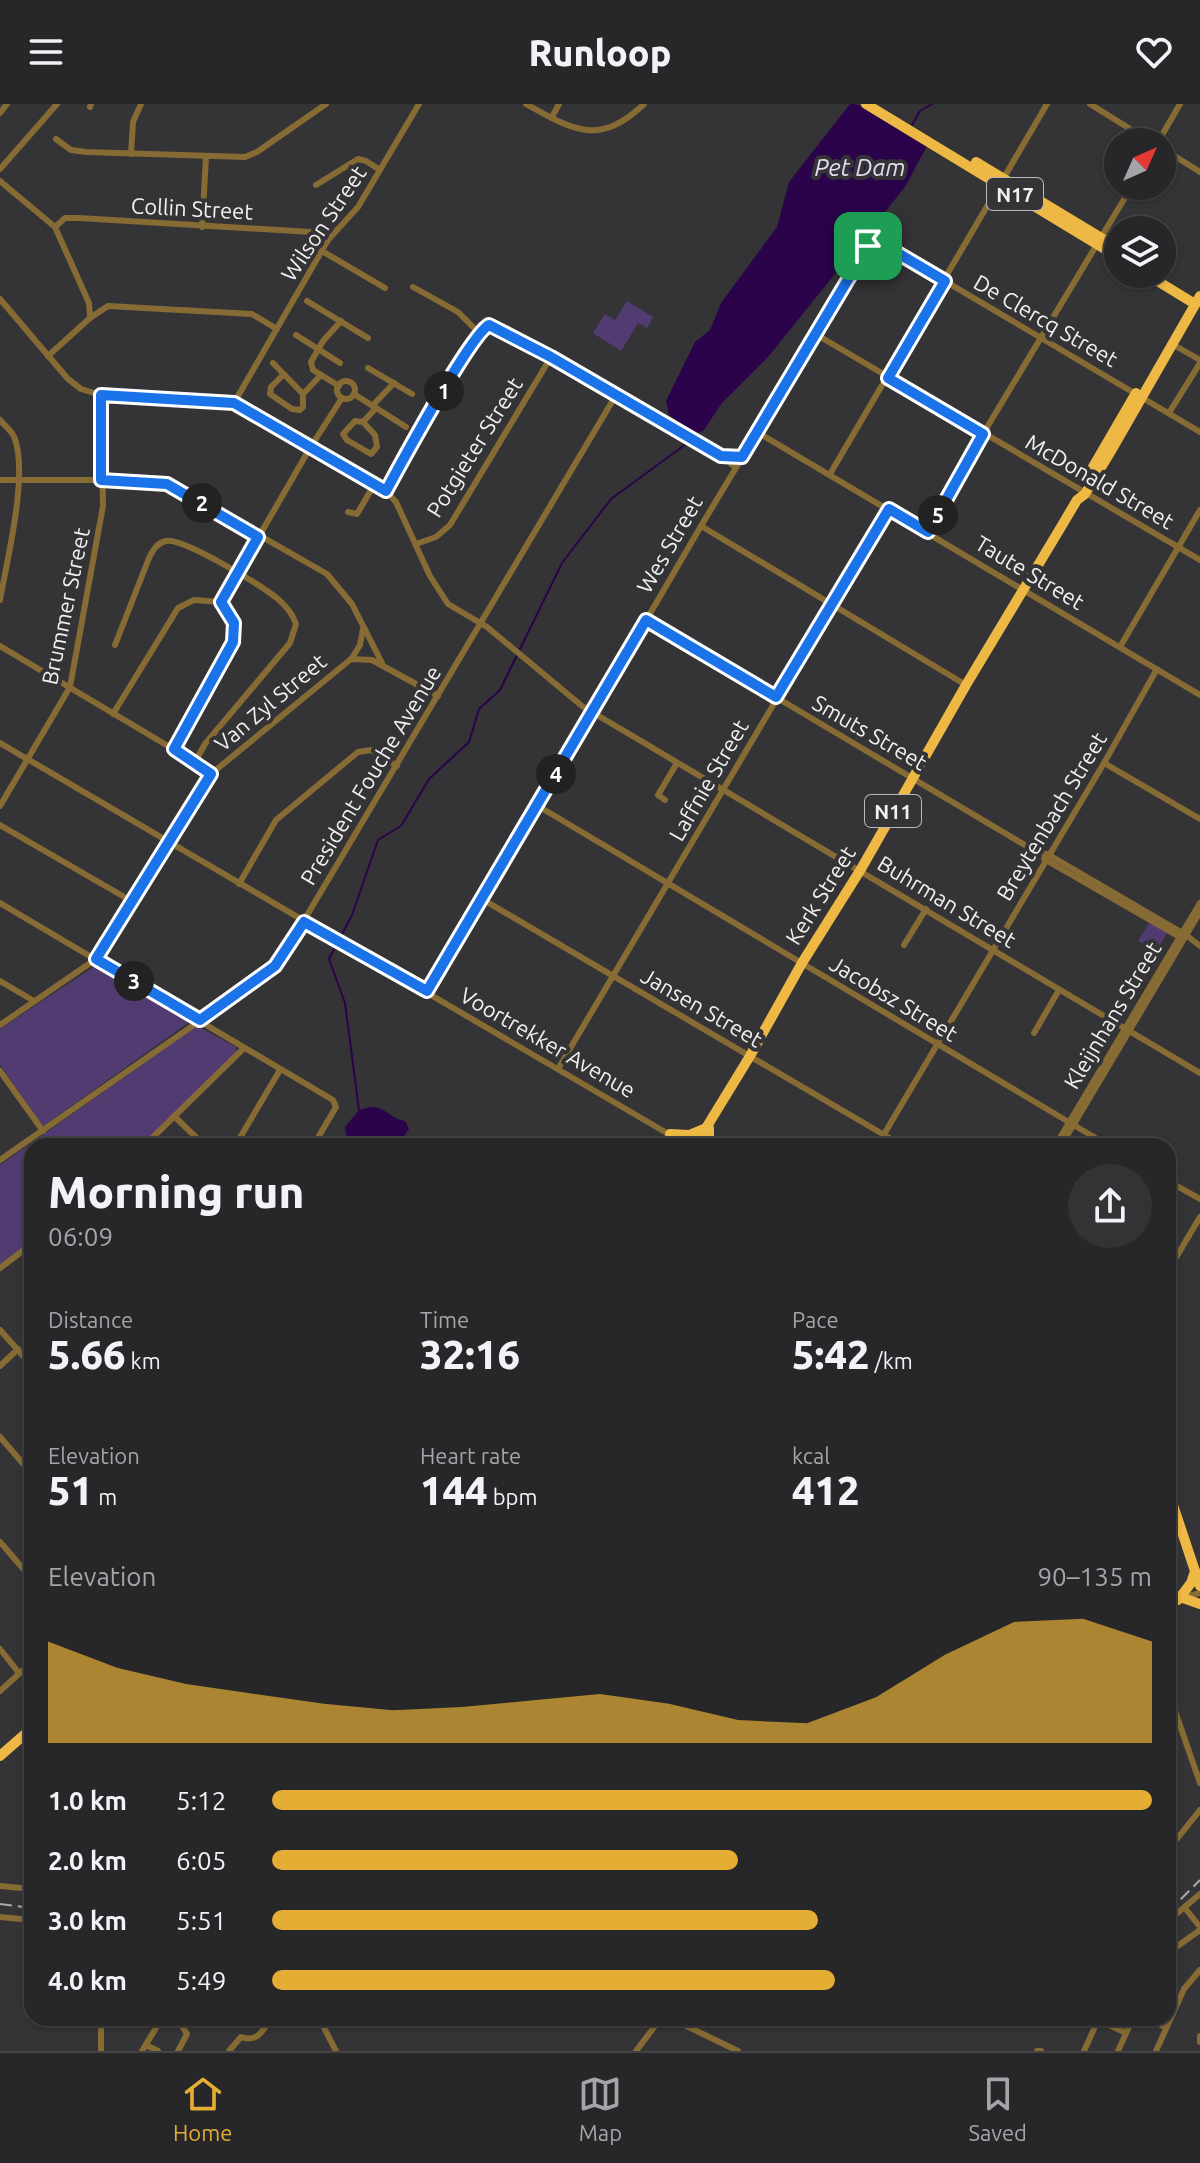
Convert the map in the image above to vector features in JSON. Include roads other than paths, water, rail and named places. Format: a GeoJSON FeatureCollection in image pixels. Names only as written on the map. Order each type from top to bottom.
{"type":"FeatureCollection","features":[{"type":"Feature","properties":{"kind":"highway","name":"N17"},"geometry":{"type":"LineString","coordinates":[[866,104],[909,126],[1104,245]]}},
{"type":"Feature","properties":{"kind":"highway","name":"N17"},"geometry":{"type":"LineString","coordinates":[[878,104],[909,126]]}},
{"type":"Feature","properties":{"kind":"highway","name":"N17"},"geometry":{"type":"LineString","coordinates":[[1099,241],[1104,243]]}},
{"type":"Feature","properties":{"kind":"highway","name":"Kerk Street"},"geometry":{"type":"LineString","coordinates":[[1138,395],[1197,300],[1200,284]]}},
{"type":"Feature","properties":{"kind":"highway"},"geometry":{"type":"LineString","coordinates":[[1176,286],[1197,300]]}},
{"type":"Feature","properties":{"kind":"highway"},"geometry":{"type":"LineString","coordinates":[[1173,288],[1197,300]]}},
{"type":"Feature","properties":{"kind":"highway","name":"Kerk Street"},"geometry":{"type":"LineString","coordinates":[[698,1138],[750,1056],[966,685],[1197,300]]}},
{"type":"Feature","properties":{"kind":"highway"},"geometry":{"type":"LineString","coordinates":[[672,1138],[670,1134],[689,1135],[708,1125],[709,1138]]}},
{"type":"Feature","properties":{"kind":"highway"},"geometry":{"type":"LineString","coordinates":[[1176,1504],[1199,1567],[1200,1586]]}},
{"type":"Feature","properties":{"kind":"highway"},"geometry":{"type":"LineString","coordinates":[[1176,1600],[1189,1587],[1199,1567]]}},
{"type":"Feature","properties":{"kind":"highway"},"geometry":{"type":"LineString","coordinates":[[1176,1600],[1200,1604]]}},
{"type":"Feature","properties":{"kind":"highway"},"geometry":{"type":"LineString","coordinates":[[0,1756],[24,1735]]}},
{"type":"Feature","properties":{"kind":"street"},"geometry":{"type":"LineString","coordinates":[[0,113],[7,104]]}},
{"type":"Feature","properties":{"kind":"street"},"geometry":{"type":"LineString","coordinates":[[0,169],[57,104]]}},
{"type":"Feature","properties":{"kind":"street"},"geometry":{"type":"LineString","coordinates":[[131,154],[133,122],[141,104]]}},
{"type":"Feature","properties":{"kind":"street"},"geometry":{"type":"LineString","coordinates":[[56,139],[76,151],[241,158],[253,154],[326,104]]}},
{"type":"Feature","properties":{"kind":"street"},"geometry":{"type":"LineString","coordinates":[[526,104],[575,128],[596,130],[621,124],[644,104]]}},
{"type":"Feature","properties":{"kind":"street"},"geometry":{"type":"LineString","coordinates":[[552,117],[559,104]]}},
{"type":"Feature","properties":{"kind":"street"},"geometry":{"type":"LineString","coordinates":[[830,474],[1047,104]]}},
{"type":"Feature","properties":{"kind":"street"},"geometry":{"type":"LineString","coordinates":[[1090,104],[1129,128]]}},
{"type":"Feature","properties":{"kind":"street"},"geometry":{"type":"LineString","coordinates":[[1166,128],[1180,104]]}},
{"type":"Feature","properties":{"kind":"street","name":"Wilson Street"},"geometry":{"type":"LineString","coordinates":[[234,403],[328,240],[355,212],[415,105]]}},
{"type":"Feature","properties":{"kind":"street"},"geometry":{"type":"LineString","coordinates":[[202,227],[206,157]]}},
{"type":"Feature","properties":{"kind":"street"},"geometry":{"type":"LineString","coordinates":[[1176,157],[1200,172]]}},
{"type":"Feature","properties":{"kind":"street"},"geometry":{"type":"LineString","coordinates":[[316,185],[358,159],[380,170]]}},
{"type":"Feature","properties":{"kind":"street"},"geometry":{"type":"LineString","coordinates":[[0,181],[55,227],[89,303],[90,318]]}},
{"type":"Feature","properties":{"kind":"street"},"geometry":{"type":"LineString","coordinates":[[928,532],[1124,200]]}},
{"type":"Feature","properties":{"kind":"street","name":"Collin Street"},"geometry":{"type":"LineString","coordinates":[[55,227],[68,218],[311,232],[328,240]]}},
{"type":"Feature","properties":{"kind":"street","name":"De Clercq Street"},"geometry":{"type":"LineString","coordinates":[[872,242],[884,245],[1200,432]]}},
{"type":"Feature","properties":{"kind":"street","name":"Wes Street"},"geometry":{"type":"LineString","coordinates":[[427,991],[735,467],[872,242]]}},
{"type":"Feature","properties":{"kind":"street"},"geometry":{"type":"LineString","coordinates":[[322,251],[385,288]]}},
{"type":"Feature","properties":{"kind":"street"},"geometry":{"type":"LineString","coordinates":[[413,287],[464,316],[479,333]]}},
{"type":"Feature","properties":{"kind":"street"},"geometry":{"type":"LineString","coordinates":[[0,299],[74,385],[101,395],[234,403],[386,491],[479,333],[489,325],[551,357],[735,467]]}},
{"type":"Feature","properties":{"kind":"street"},"geometry":{"type":"LineString","coordinates":[[307,301],[368,338]]}},
{"type":"Feature","properties":{"kind":"street"},"geometry":{"type":"LineString","coordinates":[[89,303],[252,314],[277,329]]}},
{"type":"Feature","properties":{"kind":"street"},"geometry":{"type":"LineString","coordinates":[[48,356],[108,306]]}},
{"type":"Feature","properties":{"kind":"street"},"geometry":{"type":"LineString","coordinates":[[339,386],[311,367],[317,349],[341,321]]}},
{"type":"Feature","properties":{"kind":"street"},"geometry":{"type":"LineString","coordinates":[[296,335],[340,363]]}},
{"type":"Feature","properties":{"kind":"street","name":"McDonald Street"},"geometry":{"type":"LineString","coordinates":[[817,335],[1081,495],[1200,560]]}},
{"type":"Feature","properties":{"kind":"street"},"geometry":{"type":"LineString","coordinates":[[1169,413],[1200,362],[1172,344]]}},
{"type":"Feature","properties":{"kind":"street","name":"Potgieter Street"},"geometry":{"type":"LineString","coordinates":[[416,544],[436,537],[450,525],[551,357]]}},
{"type":"Feature","properties":{"kind":"street"},"geometry":{"type":"LineString","coordinates":[[273,363],[303,394]]}},
{"type":"Feature","properties":{"kind":"street"},"geometry":{"type":"LineString","coordinates":[[368,368],[412,394]]}},
{"type":"Feature","properties":{"kind":"street"},"geometry":{"type":"LineString","coordinates":[[284,374],[270,388],[272,396],[298,411],[303,407],[303,394],[321,375]]}},
{"type":"Feature","properties":{"kind":"street"},"geometry":{"type":"LineString","coordinates":[[343,382],[351,383],[355,388],[354,394],[348,399],[342,398],[338,392],[339,386],[343,382]]}},
{"type":"Feature","properties":{"kind":"street"},"geometry":{"type":"LineString","coordinates":[[363,422],[394,383]]}},
{"type":"Feature","properties":{"kind":"street"},"geometry":{"type":"LineString","coordinates":[[354,394],[406,427]]}},
{"type":"Feature","properties":{"kind":"street","name":"Brummer Street"},"geometry":{"type":"LineString","coordinates":[[0,806],[70,687],[102,517],[101,395]]}},
{"type":"Feature","properties":{"kind":"street","name":"President Fouche Avenue"},"geometry":{"type":"LineString","coordinates":[[33,1138],[275,966],[616,395]]}},
{"type":"Feature","properties":{"kind":"street"},"geometry":{"type":"LineString","coordinates":[[221,602],[342,398]]}},
{"type":"Feature","properties":{"kind":"street"},"geometry":{"type":"LineString","coordinates":[[0,420],[15,439],[18,480],[0,600]]}},
{"type":"Feature","properties":{"kind":"street"},"geometry":{"type":"LineString","coordinates":[[355,421],[363,422],[376,438],[377,447],[371,454],[343,437],[355,421]]}},
{"type":"Feature","properties":{"kind":"street","name":"Taute Street"},"geometry":{"type":"LineString","coordinates":[[757,432],[1200,695]]}},
{"type":"Feature","properties":{"kind":"street"},"geometry":{"type":"LineString","coordinates":[[721,456],[742,457]]}},
{"type":"Feature","properties":{"kind":"street"},"geometry":{"type":"LineString","coordinates":[[0,480],[101,480],[167,484],[327,574],[344,593],[382,664]]}},
{"type":"Feature","properties":{"kind":"street"},"geometry":{"type":"LineString","coordinates":[[348,512],[357,514],[374,485]]}},
{"type":"Feature","properties":{"kind":"street","name":"Buhrman Street"},"geometry":{"type":"LineString","coordinates":[[386,491],[396,502],[430,576],[448,604],[482,624],[582,706],[1200,1073]]}},
{"type":"Feature","properties":{"kind":"street","name":"Laffnie Street"},"geometry":{"type":"LineString","coordinates":[[558,1069],[889,509]]}},
{"type":"Feature","properties":{"kind":"street"},"geometry":{"type":"LineString","coordinates":[[1120,647],[1200,510]]}},
{"type":"Feature","properties":{"kind":"street"},"geometry":{"type":"LineString","coordinates":[[701,526],[966,685]]}},
{"type":"Feature","properties":{"kind":"street"},"geometry":{"type":"LineString","coordinates":[[115,645],[145,566],[158,544],[172,541],[188,545],[237,574],[280,601],[293,614],[296,630],[290,643],[205,744],[195,762]]}},
{"type":"Feature","properties":{"kind":"street"},"geometry":{"type":"LineString","coordinates":[[113,714],[178,608],[194,600],[221,602]]}},
{"type":"Feature","properties":{"kind":"street"},"geometry":{"type":"LineString","coordinates":[[174,749],[233,642],[234,623],[221,602]]}},
{"type":"Feature","properties":{"kind":"street","name":"Smuts Street"},"geometry":{"type":"LineString","coordinates":[[646,620],[1200,946]]}},
{"type":"Feature","properties":{"kind":"street"},"geometry":{"type":"LineString","coordinates":[[351,659],[360,645],[363,629]]}},
{"type":"Feature","properties":{"kind":"street"},"geometry":{"type":"LineString","coordinates":[[0,646],[211,774]]}},
{"type":"Feature","properties":{"kind":"street","name":"Van Zyl Street"},"geometry":{"type":"LineString","coordinates":[[0,1025],[96,959],[211,774],[351,659],[367,658],[382,664],[438,696]]}},
{"type":"Feature","properties":{"kind":"street","name":"Breytenbach Street"},"geometry":{"type":"LineString","coordinates":[[882,1138],[1157,669]]}},
{"type":"Feature","properties":{"kind":"street","name":"Voortrekker Avenue"},"geometry":{"type":"LineString","coordinates":[[0,743],[677,1138]]}},
{"type":"Feature","properties":{"kind":"street"},"geometry":{"type":"LineString","coordinates":[[239,884],[276,820],[358,752],[371,750],[397,766]]}},
{"type":"Feature","properties":{"kind":"street"},"geometry":{"type":"LineString","coordinates":[[665,800],[658,795],[677,763]]}},
{"type":"Feature","properties":{"kind":"street"},"geometry":{"type":"LineString","coordinates":[[1104,763],[1200,819]]}},
{"type":"Feature","properties":{"kind":"street","name":"Jacobsz Street"},"geometry":{"type":"LineString","coordinates":[[538,806],[1095,1138]]}},
{"type":"Feature","properties":{"kind":"street"},"geometry":{"type":"LineString","coordinates":[[0,825],[133,902]]}},
{"type":"Feature","properties":{"kind":"street","name":"Jansen Street"},"geometry":{"type":"LineString","coordinates":[[482,899],[890,1138]]}},
{"type":"Feature","properties":{"kind":"street"},"geometry":{"type":"LineString","coordinates":[[0,903],[331,1099],[336,1107],[318,1138]]}},
{"type":"Feature","properties":{"kind":"street","name":"Kleijnhans Street"},"geometry":{"type":"LineString","coordinates":[[1185,937],[1200,903]]}},
{"type":"Feature","properties":{"kind":"street"},"geometry":{"type":"LineString","coordinates":[[904,945],[926,909]]}},
{"type":"Feature","properties":{"kind":"street","name":"Kleijnhans Street"},"geometry":{"type":"LineString","coordinates":[[1061,1138],[1200,912]]}},
{"type":"Feature","properties":{"kind":"street"},"geometry":{"type":"LineString","coordinates":[[0,981],[34,1001]]}},
{"type":"Feature","properties":{"kind":"street"},"geometry":{"type":"LineString","coordinates":[[1034,1033],[1059,990]]}},
{"type":"Feature","properties":{"kind":"street"},"geometry":{"type":"LineString","coordinates":[[152,1138],[244,1048]]}},
{"type":"Feature","properties":{"kind":"street"},"geometry":{"type":"LineString","coordinates":[[240,1138],[280,1070]]}},
{"type":"Feature","properties":{"kind":"street"},"geometry":{"type":"LineString","coordinates":[[0,1071],[43,1131]]}},
{"type":"Feature","properties":{"kind":"street"},"geometry":{"type":"LineString","coordinates":[[174,1116],[197,1138]]}},
{"type":"Feature","properties":{"kind":"street","name":"Kleijnhans Street"},"geometry":{"type":"LineString","coordinates":[[1065,1138],[1071,1124]]}},
{"type":"Feature","properties":{"kind":"street","name":"President Fouche Avenue"},"geometry":{"type":"LineString","coordinates":[[0,1160],[24,1144]]}},
{"type":"Feature","properties":{"kind":"street"},"geometry":{"type":"LineString","coordinates":[[1176,1186],[1200,1199]]}},
{"type":"Feature","properties":{"kind":"street"},"geometry":{"type":"LineString","coordinates":[[1176,1258],[1200,1217]]}},
{"type":"Feature","properties":{"kind":"street"},"geometry":{"type":"LineString","coordinates":[[0,1268],[23,1250]]}},
{"type":"Feature","properties":{"kind":"street"},"geometry":{"type":"LineString","coordinates":[[0,1330],[24,1356]]}},
{"type":"Feature","properties":{"kind":"street"},"geometry":{"type":"LineString","coordinates":[[0,1366],[18,1349]]}},
{"type":"Feature","properties":{"kind":"street"},"geometry":{"type":"LineString","coordinates":[[0,1437],[24,1465]]}},
{"type":"Feature","properties":{"kind":"street"},"geometry":{"type":"LineString","coordinates":[[0,1542],[24,1570]]}},
{"type":"Feature","properties":{"kind":"street"},"geometry":{"type":"LineString","coordinates":[[1176,1600],[1200,1593]]}},
{"type":"Feature","properties":{"kind":"street"},"geometry":{"type":"LineString","coordinates":[[0,1649],[19,1673]]}},
{"type":"Feature","properties":{"kind":"street"},"geometry":{"type":"LineString","coordinates":[[0,1691],[24,1669]]}},
{"type":"Feature","properties":{"kind":"street"},"geometry":{"type":"LineString","coordinates":[[1176,1714],[1200,1783]]}},
{"type":"Feature","properties":{"kind":"street"},"geometry":{"type":"LineString","coordinates":[[1176,1840],[1200,1810]]}},
{"type":"Feature","properties":{"kind":"street"},"geometry":{"type":"LineString","coordinates":[[0,1886],[24,1888]]}},
{"type":"Feature","properties":{"kind":"street"},"geometry":{"type":"LineString","coordinates":[[1176,1915],[1200,1894]]}},
{"type":"Feature","properties":{"kind":"street"},"geometry":{"type":"LineString","coordinates":[[1176,1947],[1200,1928],[1185,1908]]}},
{"type":"Feature","properties":{"kind":"street"},"geometry":{"type":"LineString","coordinates":[[0,1917],[24,1919]]}},
{"type":"Feature","properties":{"kind":"street"},"geometry":{"type":"LineString","coordinates":[[1176,2005],[1188,1982],[1200,1970]]}},
{"type":"Feature","properties":{"kind":"street"},"geometry":{"type":"LineString","coordinates":[[101,2026],[101,2051]]}},
{"type":"Feature","properties":{"kind":"street"},"geometry":{"type":"LineString","coordinates":[[157,2026],[144,2048],[158,2051]]}},
{"type":"Feature","properties":{"kind":"street"},"geometry":{"type":"LineString","coordinates":[[178,2051],[187,2034],[182,2026]]}},
{"type":"Feature","properties":{"kind":"street"},"geometry":{"type":"LineString","coordinates":[[233,2049],[242,2037],[255,2039],[265,2026]]}},
{"type":"Feature","properties":{"kind":"street"},"geometry":{"type":"LineString","coordinates":[[324,2026],[336,2051]]}},
{"type":"Feature","properties":{"kind":"street"},"geometry":{"type":"LineString","coordinates":[[636,2050],[655,2026]]}},
{"type":"Feature","properties":{"kind":"street"},"geometry":{"type":"LineString","coordinates":[[686,2026],[738,2051]]}},
{"type":"Feature","properties":{"kind":"street"},"geometry":{"type":"LineString","coordinates":[[1084,2051],[1096,2026]]}},
{"type":"Feature","properties":{"kind":"street"},"geometry":{"type":"LineString","coordinates":[[1112,2026],[1126,2033]]}},
{"type":"Feature","properties":{"kind":"street"},"geometry":{"type":"LineString","coordinates":[[1118,2051],[1129,2026]]}},
{"type":"Feature","properties":{"kind":"street"},"geometry":{"type":"LineString","coordinates":[[1156,2051],[1165,2027]]}},
{"type":"Feature","properties":{"kind":"water","name":"Pet Dam"},"geometry":{"type":"Polygon","coordinates":[[[850,104],[856,104],[928,144],[905,187],[768,357],[722,403],[703,431],[695,434],[669,415],[666,401],[695,342],[710,330],[721,303],[777,227],[789,182],[850,104]]]}},
{"type":"Feature","properties":{"kind":"water"},"geometry":{"type":"Polygon","coordinates":[[[370,1107],[380,1109],[405,1121],[409,1129],[403,1138],[347,1138],[345,1127],[359,1110],[370,1107]]]}},
{"type":"Feature","properties":{"kind":"waterway"},"geometry":{"type":"LineString","coordinates":[[912,125],[920,111],[932,104]]}},
{"type":"Feature","properties":{"kind":"waterway"},"geometry":{"type":"LineString","coordinates":[[359,1110],[345,1003],[329,959],[352,915],[378,840],[401,826],[429,779],[469,742],[479,709],[500,690],[562,563],[611,499],[686,444]]}},
{"type":"Feature","properties":{"kind":"railway"},"geometry":{"type":"LineString","coordinates":[[1176,1904],[1200,1880]]}},
{"type":"Feature","properties":{"kind":"railway"},"geometry":{"type":"LineString","coordinates":[[0,1904],[24,1907]]}}]}
